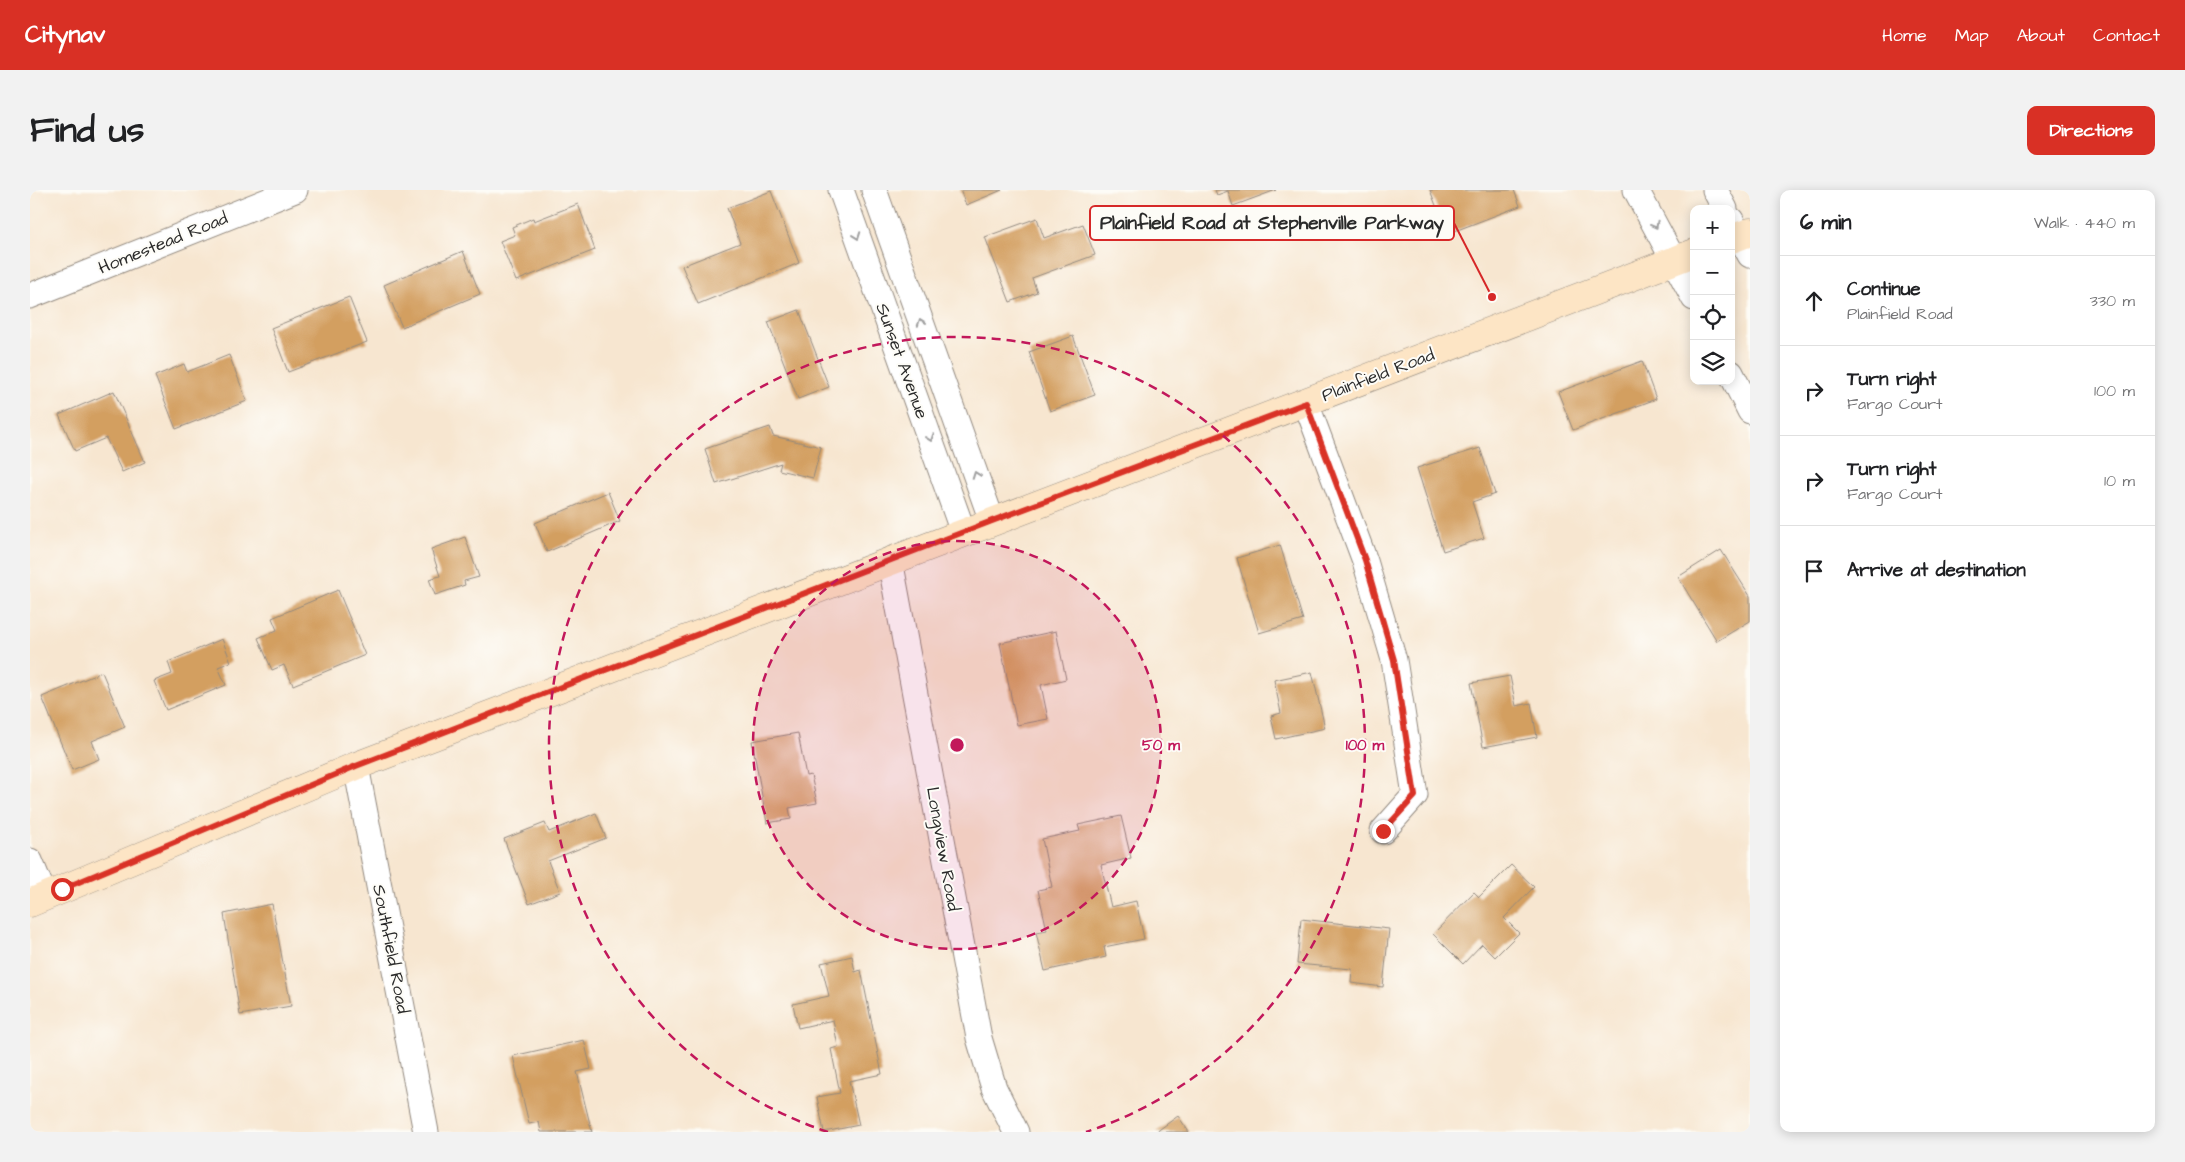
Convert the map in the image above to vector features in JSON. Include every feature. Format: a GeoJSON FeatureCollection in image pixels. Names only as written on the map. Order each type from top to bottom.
{"type":"FeatureCollection","features":[{"type":"Feature","properties":{"kind":"street","name":"Homestead Road"},"geometry":{"type":"LineString","coordinates":[[30,296],[295,190]]}},
{"type":"Feature","properties":{"kind":"street","name":"Sunset Avenue"},"geometry":{"type":"LineString","coordinates":[[841,190],[963,532]]}},
{"type":"Feature","properties":{"kind":"street","name":"Sunset Avenue"},"geometry":{"type":"LineString","coordinates":[[874,190],[992,521]]}},
{"type":"Feature","properties":{"kind":"street"},"geometry":{"type":"LineString","coordinates":[[1636,190],[1684,257],[1693,295]]}},
{"type":"Feature","properties":{"kind":"street"},"geometry":{"type":"LineString","coordinates":[[1715,190],[1723,205]]}},
{"type":"Feature","properties":{"kind":"street","name":"Plainfield Road"},"geometry":{"type":"LineString","coordinates":[[37,900],[356,766],[1684,257]]}},
{"type":"Feature","properties":{"kind":"street"},"geometry":{"type":"LineString","coordinates":[[1735,381],[1750,410]]}},
{"type":"Feature","properties":{"kind":"street"},"geometry":{"type":"LineString","coordinates":[[1306,403],[1365,560],[1394,660],[1415,796],[1383,831]]}},
{"type":"Feature","properties":{"kind":"street","name":"Longview Road"},"geometry":{"type":"LineString","coordinates":[[890,560],[979,1038],[994,1088],[1016,1132]]}},
{"type":"Feature","properties":{"kind":"street","name":"Southfield Road"},"geometry":{"type":"LineString","coordinates":[[356,766],[426,1132]]}},
{"type":"Feature","properties":{"kind":"street"},"geometry":{"type":"LineString","coordinates":[[30,861],[37,900]]}},
{"type":"Feature","properties":{"kind":"building"},"geometry":{"type":"Polygon","coordinates":[[[960,190],[1002,190],[966,205],[960,190]]]}},
{"type":"Feature","properties":{"kind":"building"},"geometry":{"type":"Polygon","coordinates":[[[1215,190],[1276,190],[1233,206],[1228,191],[1217,195],[1215,190]]]}},
{"type":"Feature","properties":{"kind":"building"},"geometry":{"type":"Polygon","coordinates":[[[1430,190],[1514,190],[1520,206],[1447,234],[1430,190]]]}},
{"type":"Feature","properties":{"kind":"building"},"geometry":{"type":"Polygon","coordinates":[[[771,191],[799,263],[698,304],[682,266],[740,243],[727,208],[771,191]]]}},
{"type":"Feature","properties":{"kind":"building"},"geometry":{"type":"Polygon","coordinates":[[[578,204],[595,250],[516,281],[500,241],[515,235],[512,227],[533,218],[534,221],[578,204]]]}},
{"type":"Feature","properties":{"kind":"building"},"geometry":{"type":"Polygon","coordinates":[[[1037,218],[1044,238],[1083,224],[1095,255],[1032,278],[1037,292],[1010,302],[985,237],[1037,218]]]}},
{"type":"Feature","properties":{"kind":"building"},"geometry":{"type":"Polygon","coordinates":[[[463,251],[480,294],[402,327],[384,285],[463,251]]]}},
{"type":"Feature","properties":{"kind":"building"},"geometry":{"type":"Polygon","coordinates":[[[349,297],[367,342],[288,372],[271,328],[349,297]]]}},
{"type":"Feature","properties":{"kind":"building"},"geometry":{"type":"Polygon","coordinates":[[[799,310],[829,387],[798,399],[768,322],[799,310]]]}},
{"type":"Feature","properties":{"kind":"building"},"geometry":{"type":"Polygon","coordinates":[[[1073,336],[1095,395],[1050,411],[1029,352],[1073,336]]]}},
{"type":"Feature","properties":{"kind":"building"},"geometry":{"type":"Polygon","coordinates":[[[229,355],[247,401],[176,429],[155,376],[184,364],[187,372],[229,355]]]}},
{"type":"Feature","properties":{"kind":"building"},"geometry":{"type":"Polygon","coordinates":[[[1642,361],[1656,399],[1573,430],[1558,392],[1642,361]]]}},
{"type":"Feature","properties":{"kind":"building"},"geometry":{"type":"Polygon","coordinates":[[[114,391],[145,462],[122,472],[106,438],[75,451],[59,415],[114,391]]]}},
{"type":"Feature","properties":{"kind":"building"},"geometry":{"type":"Polygon","coordinates":[[[770,427],[773,436],[821,447],[813,478],[779,470],[781,463],[716,484],[705,449],[770,427]]]}},
{"type":"Feature","properties":{"kind":"building"},"geometry":{"type":"Polygon","coordinates":[[[1480,448],[1495,494],[1472,502],[1484,538],[1443,551],[1417,468],[1480,448]]]}},
{"type":"Feature","properties":{"kind":"building"},"geometry":{"type":"Polygon","coordinates":[[[608,492],[620,521],[547,552],[535,523],[608,492]]]}},
{"type":"Feature","properties":{"kind":"building"},"geometry":{"type":"Polygon","coordinates":[[[465,537],[479,577],[464,581],[465,585],[435,595],[429,579],[440,576],[431,549],[465,537]]]}},
{"type":"Feature","properties":{"kind":"building"},"geometry":{"type":"Polygon","coordinates":[[[1280,545],[1303,620],[1259,633],[1237,558],[1280,545]]]}},
{"type":"Feature","properties":{"kind":"building"},"geometry":{"type":"Polygon","coordinates":[[[1721,550],[1750,596],[1750,621],[1717,641],[1678,577],[1721,550]]]}},
{"type":"Feature","properties":{"kind":"building"},"geometry":{"type":"Polygon","coordinates":[[[338,590],[365,655],[293,685],[284,665],[272,670],[258,638],[277,630],[272,618],[338,590]]]}},
{"type":"Feature","properties":{"kind":"building"},"geometry":{"type":"Polygon","coordinates":[[[1056,631],[1066,679],[1041,685],[1048,719],[1017,725],[1000,643],[1056,631]]]}},
{"type":"Feature","properties":{"kind":"building"},"geometry":{"type":"Polygon","coordinates":[[[222,639],[231,662],[218,667],[226,685],[166,710],[154,681],[172,674],[168,662],[222,639]]]}},
{"type":"Feature","properties":{"kind":"building"},"geometry":{"type":"Polygon","coordinates":[[[102,672],[125,727],[92,741],[99,759],[72,770],[42,697],[102,672]]]}},
{"type":"Feature","properties":{"kind":"building"},"geometry":{"type":"Polygon","coordinates":[[[1312,672],[1325,728],[1276,739],[1271,716],[1281,713],[1274,680],[1312,672]]]}},
{"type":"Feature","properties":{"kind":"building"},"geometry":{"type":"Polygon","coordinates":[[[1510,676],[1516,706],[1531,703],[1537,737],[1483,747],[1471,683],[1510,676]]]}},
{"type":"Feature","properties":{"kind":"building"},"geometry":{"type":"Polygon","coordinates":[[[798,733],[806,776],[811,775],[817,803],[789,808],[791,819],[767,823],[752,741],[798,733]]]}},
{"type":"Feature","properties":{"kind":"building"},"geometry":{"type":"Polygon","coordinates":[[[596,813],[606,838],[548,861],[560,892],[529,904],[504,839],[545,823],[549,832],[596,813]]]}},
{"type":"Feature","properties":{"kind":"building"},"geometry":{"type":"Polygon","coordinates":[[[1121,816],[1131,858],[1101,865],[1111,907],[1136,901],[1144,939],[1104,947],[1106,957],[1045,971],[1036,932],[1047,930],[1038,890],[1052,887],[1042,839],[1080,831],[1078,825],[1121,816]]]}},
{"type":"Feature","properties":{"kind":"building"},"geometry":{"type":"Polygon","coordinates":[[[1511,865],[1534,887],[1504,918],[1519,933],[1495,957],[1482,944],[1463,964],[1433,934],[1474,892],[1479,897],[1511,865]]]}},
{"type":"Feature","properties":{"kind":"building"},"geometry":{"type":"Polygon","coordinates":[[[272,904],[291,1006],[240,1015],[224,914],[272,904]]]}},
{"type":"Feature","properties":{"kind":"building"},"geometry":{"type":"Polygon","coordinates":[[[1301,919],[1389,929],[1383,987],[1351,983],[1352,969],[1297,964],[1301,919]]]}},
{"type":"Feature","properties":{"kind":"building"},"geometry":{"type":"Polygon","coordinates":[[[852,956],[855,972],[861,970],[882,1074],[849,1081],[859,1125],[824,1132],[817,1097],[840,1093],[831,1049],[838,1047],[833,1020],[798,1028],[793,1004],[829,996],[821,963],[852,956]]]}},
{"type":"Feature","properties":{"kind":"building"},"geometry":{"type":"Polygon","coordinates":[[[584,1040],[591,1069],[577,1072],[592,1132],[541,1132],[539,1122],[529,1124],[513,1056],[584,1040]]]}},
{"type":"Feature","properties":{"kind":"building"},"geometry":{"type":"Polygon","coordinates":[[[1178,1116],[1189,1132],[1156,1132],[1178,1116]]]}},
{"type":"Feature","properties":{"kind":"place","name":"Plainfield Road at Stephenville Parkway"},"geometry":{"type":"Point","coordinates":[1492,297]}},
{"type":"Feature","properties":{"kind":"route"},"geometry":{"type":"LineString","coordinates":[[62,889],[356,766],[992,521],[1306,403],[1365,560],[1394,660],[1415,796],[1383,831]]}}]}
